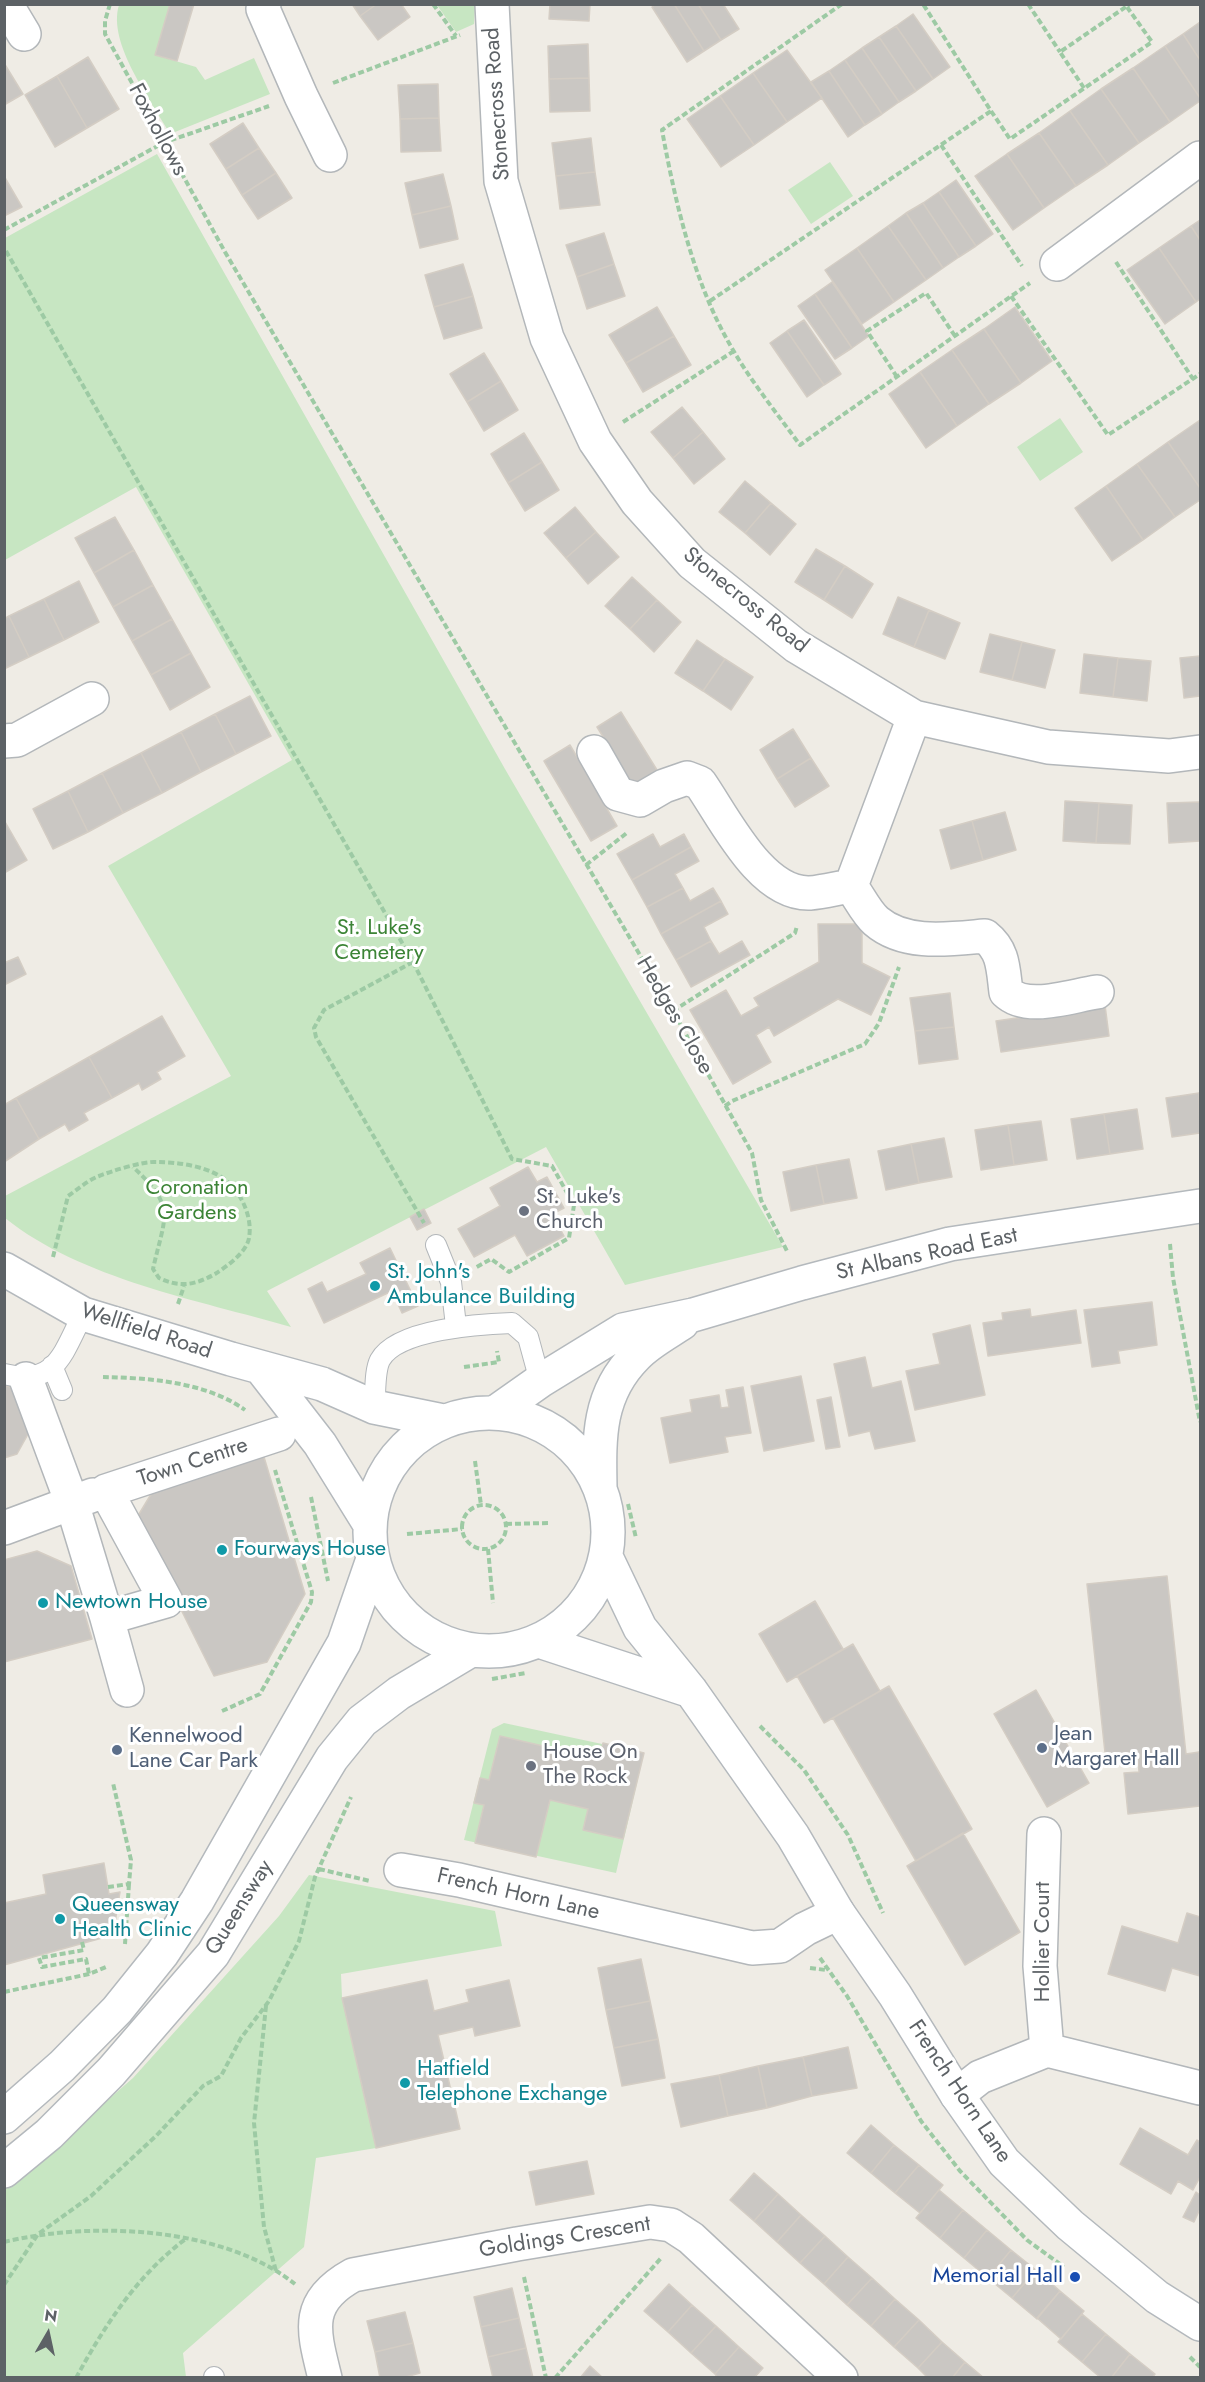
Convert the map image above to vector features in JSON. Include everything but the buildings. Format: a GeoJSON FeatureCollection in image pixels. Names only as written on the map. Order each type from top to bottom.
{"type":"FeatureCollection","features":[{"type":"Feature","properties":{"kind":"main road"},"geometry":{"type":"LineString","coordinates":[[6,4],[24,34]]}},
{"type":"Feature","properties":{"kind":"main road"},"geometry":{"type":"LineString","coordinates":[[264,4],[263,9],[301,96],[330,155]]}},
{"type":"Feature","properties":{"kind":"main road","name":"Stonecross Road"},"geometry":{"type":"LineString","coordinates":[[492,14],[501,181],[547,338],[595,441],[637,502],[692,563],[796,646],[914,717],[1048,747],[1169,756],[1200,752]]}},
{"type":"Feature","properties":{"kind":"main road"},"geometry":{"type":"LineString","coordinates":[[1057,264],[1200,158]]}},
{"type":"Feature","properties":{"kind":"main road"},"geometry":{"type":"LineString","coordinates":[[4,741],[17,740],[92,699]]}},
{"type":"Feature","properties":{"kind":"main road"},"geometry":{"type":"LineString","coordinates":[[851,886],[914,717]]}},
{"type":"Feature","properties":{"kind":"main road"},"geometry":{"type":"LineString","coordinates":[[594,752],[618,794],[640,800],[664,786],[687,778],[700,783],[761,872],[780,887],[808,893],[851,886]]}},
{"type":"Feature","properties":{"kind":"main road"},"geometry":{"type":"LineString","coordinates":[[851,886],[876,921],[910,938],[946,939],[985,936],[996,945],[1002,957],[1006,992],[1013,999],[1029,1002],[1097,992]]}},
{"type":"Feature","properties":{"kind":"main road","name":"St Albans Road East"},"geometry":{"type":"LineString","coordinates":[[496,1412],[540,1381],[623,1330],[693,1315],[802,1283],[950,1245],[1200,1206]]}},
{"type":"Feature","properties":{"kind":"main road","name":"Wellfield Road"},"geometry":{"type":"LineString","coordinates":[[4,1269],[83,1314],[322,1384],[374,1407],[443,1421]]}},
{"type":"Feature","properties":{"kind":"main road","name":"St Albans Road East"},"geometry":{"type":"LineString","coordinates":[[614,1490],[599,1438],[609,1393],[636,1355],[693,1315]]}},
{"type":"Feature","properties":{"kind":"main road"},"geometry":{"type":"LineString","coordinates":[[261,1368],[320,1444],[369,1522]]}},
{"type":"Feature","properties":{"kind":"main road"},"geometry":{"type":"LineString","coordinates":[[27,1373],[72,1503],[127,1690]]}},
{"type":"Feature","properties":{"kind":"main road"},"geometry":{"type":"LineString","coordinates":[[496,1412],[537,1422],[562,1437],[614,1490],[606,1557],[586,1602],[539,1641],[499,1651],[471,1650],[432,1638],[405,1618],[381,1584],[372,1562],[369,1522],[386,1470],[413,1439],[443,1421],[496,1412]]}},
{"type":"Feature","properties":{"kind":"main road","name":"Town Centre"},"geometry":{"type":"LineString","coordinates":[[4,1528],[106,1491],[272,1437]]}},
{"type":"Feature","properties":{"kind":"main road","name":"Town Centre"},"geometry":{"type":"LineString","coordinates":[[106,1491],[166,1601],[107,1618]]}},
{"type":"Feature","properties":{"kind":"main road","name":"French Horn Lane"},"geometry":{"type":"LineString","coordinates":[[606,1557],[640,1629],[691,1691],[794,1836],[838,1913],[895,1995],[957,2095],[1004,2162],[1070,2225],[1157,2297],[1200,2324]]}},
{"type":"Feature","properties":{"kind":"main road","name":"Queensway"},"geometry":{"type":"LineString","coordinates":[[4,2117],[62,2066],[117,2010],[162,1954],[198,1901],[344,1643],[372,1562]]}},
{"type":"Feature","properties":{"kind":"main road"},"geometry":{"type":"LineString","coordinates":[[539,1641],[691,1691]]}},
{"type":"Feature","properties":{"kind":"main road","name":"Queensway"},"geometry":{"type":"LineString","coordinates":[[4,2171],[49,2134],[111,2072],[213,1954],[332,1758],[362,1721],[399,1693],[471,1650]]}},
{"type":"Feature","properties":{"kind":"main road","name":"Hollier Court"},"geometry":{"type":"LineString","coordinates":[[1044,1834],[1040,1966],[1047,2050]]}},
{"type":"Feature","properties":{"kind":"main road","name":"French Horn Lane"},"geometry":{"type":"LineString","coordinates":[[400,1870],[459,1880],[752,1948],[780,1946],[805,1929],[838,1913]]}},
{"type":"Feature","properties":{"kind":"main road"},"geometry":{"type":"LineString","coordinates":[[957,2095],[980,2076],[1047,2050],[1200,2088]]}},
{"type":"Feature","properties":{"kind":"main road","name":"Goldings Crescent"},"geometry":{"type":"LineString","coordinates":[[319,2303],[334,2285],[353,2275],[650,2222],[670,2225],[690,2238],[841,2378]]}},
{"type":"Feature","properties":{"kind":"main road","name":"French Horn Lane"},"geometry":{"type":"LineString","coordinates":[[1157,2297],[1170,2321],[1200,2345]]}},
{"type":"Feature","properties":{"kind":"main road"},"geometry":{"type":"LineString","coordinates":[[319,2303],[316,2339],[324,2378]]}},
{"type":"Feature","properties":{"kind":"lane"},"geometry":{"type":"LineString","coordinates":[[436,1245],[451,1282],[456,1326]]}},
{"type":"Feature","properties":{"kind":"lane"},"geometry":{"type":"LineString","coordinates":[[27,1373],[62,1355],[83,1314]]}},
{"type":"Feature","properties":{"kind":"lane"},"geometry":{"type":"LineString","coordinates":[[374,1407],[379,1362],[389,1349],[456,1326],[512,1323],[528,1337],[540,1381]]}},
{"type":"Feature","properties":{"kind":"lane"},"geometry":{"type":"LineString","coordinates":[[27,1373],[62,1390]]}},
{"type":"Feature","properties":{"kind":"path","name":"Foxhollows"},"geometry":{"type":"LineString","coordinates":[[110,4],[105,21],[105,34],[163,142],[225,252],[523,759]]}},
{"type":"Feature","properties":{"kind":"path"},"geometry":{"type":"LineString","coordinates":[[433,4],[456,36]]}},
{"type":"Feature","properties":{"kind":"path"},"geometry":{"type":"LineString","coordinates":[[842,4],[662,130],[689,247],[710,301],[734,351],[800,445],[1032,281],[941,145]]}},
{"type":"Feature","properties":{"kind":"path"},"geometry":{"type":"LineString","coordinates":[[922,4],[1010,139],[1152,42],[1129,6],[1060,52]]}},
{"type":"Feature","properties":{"kind":"path"},"geometry":{"type":"LineString","coordinates":[[1028,4],[1084,88]]}},
{"type":"Feature","properties":{"kind":"path"},"geometry":{"type":"LineString","coordinates":[[4,230],[163,142],[301,96],[456,36],[492,14]]}},
{"type":"Feature","properties":{"kind":"path"},"geometry":{"type":"LineString","coordinates":[[710,301],[990,111]]}},
{"type":"Feature","properties":{"kind":"path"},"geometry":{"type":"LineString","coordinates":[[1097,234],[1192,379]]}},
{"type":"Feature","properties":{"kind":"path"},"geometry":{"type":"LineString","coordinates":[[6,251],[413,962],[512,1159],[552,1166],[574,1205],[569,1239],[509,1272],[491,1259],[451,1282]]}},
{"type":"Feature","properties":{"kind":"path"},"geometry":{"type":"LineString","coordinates":[[897,377],[867,331],[926,293],[955,336]]}},
{"type":"Feature","properties":{"kind":"path"},"geometry":{"type":"LineString","coordinates":[[1011,296],[1108,435],[1200,374]]}},
{"type":"Feature","properties":{"kind":"path"},"geometry":{"type":"LineString","coordinates":[[595,441],[734,351]]}},
{"type":"Feature","properties":{"kind":"path","name":"Hedges Close"},"geometry":{"type":"LineString","coordinates":[[523,759],[673,1011],[752,1153],[761,1200],[802,1283]]}},
{"type":"Feature","properties":{"kind":"path"},"geometry":{"type":"LineString","coordinates":[[586,865],[631,830],[640,800]]}},
{"type":"Feature","properties":{"kind":"path"},"geometry":{"type":"LineString","coordinates":[[673,1011],[795,933],[808,893]]}},
{"type":"Feature","properties":{"kind":"path"},"geometry":{"type":"LineString","coordinates":[[725,1106],[865,1044],[879,1023],[910,938]]}},
{"type":"Feature","properties":{"kind":"path"},"geometry":{"type":"LineString","coordinates":[[413,962],[324,1010],[314,1028],[316,1037],[436,1245]]}},
{"type":"Feature","properties":{"kind":"path"},"geometry":{"type":"LineString","coordinates":[[53,1257],[68,1196],[97,1176],[154,1161],[194,1166],[222,1177],[238,1191],[245,1206],[249,1239],[241,1252],[223,1269],[201,1281],[183,1286],[159,1278],[153,1269],[165,1216],[163,1200],[152,1185],[133,1167]]}},
{"type":"Feature","properties":{"kind":"path"},"geometry":{"type":"LineString","coordinates":[[1167,1211],[1173,1278],[1200,1422]]}},
{"type":"Feature","properties":{"kind":"path"},"geometry":{"type":"LineString","coordinates":[[178,1304],[183,1286]]}},
{"type":"Feature","properties":{"kind":"path"},"geometry":{"type":"LineString","coordinates":[[103,1377],[146,1378],[226,1397],[272,1437],[312,1593],[311,1602],[260,1694],[222,1711]]}},
{"type":"Feature","properties":{"kind":"path"},"geometry":{"type":"LineString","coordinates":[[475,1461],[481,1505]]}},
{"type":"Feature","properties":{"kind":"path"},"geometry":{"type":"LineString","coordinates":[[614,1490],[629,1515]]}},
{"type":"Feature","properties":{"kind":"path"},"geometry":{"type":"LineString","coordinates":[[481,1505],[495,1508],[506,1524],[504,1537],[494,1547],[488,1549],[480,1549],[468,1542],[462,1529],[465,1516],[481,1505]]}},
{"type":"Feature","properties":{"kind":"path"},"geometry":{"type":"LineString","coordinates":[[506,1524],[549,1523]]}},
{"type":"Feature","properties":{"kind":"path"},"geometry":{"type":"LineString","coordinates":[[407,1534],[462,1529]]}},
{"type":"Feature","properties":{"kind":"path"},"geometry":{"type":"LineString","coordinates":[[319,1536],[329,1585]]}},
{"type":"Feature","properties":{"kind":"path"},"geometry":{"type":"LineString","coordinates":[[488,1549],[493,1603]]}},
{"type":"Feature","properties":{"kind":"path"},"geometry":{"type":"LineString","coordinates":[[481,1682],[503,1675],[535,1672]]}},
{"type":"Feature","properties":{"kind":"path"},"geometry":{"type":"LineString","coordinates":[[112,1783],[131,1860],[124,1949]]}},
{"type":"Feature","properties":{"kind":"path"},"geometry":{"type":"LineString","coordinates":[[4,2285],[38,2235],[92,2196],[156,2136],[203,2086],[221,2076],[241,2038],[266,2005],[300,1941],[319,1869],[352,1796]]}},
{"type":"Feature","properties":{"kind":"path"},"geometry":{"type":"LineString","coordinates":[[848,1835],[886,1920]]}},
{"type":"Feature","properties":{"kind":"path"},"geometry":{"type":"LineString","coordinates":[[108,1887],[129,1884]]}},
{"type":"Feature","properties":{"kind":"path"},"geometry":{"type":"LineString","coordinates":[[82,1942],[89,1974]]}},
{"type":"Feature","properties":{"kind":"path"},"geometry":{"type":"LineString","coordinates":[[84,1950],[39,1958],[42,1967],[86,1959]]}},
{"type":"Feature","properties":{"kind":"path"},"geometry":{"type":"LineString","coordinates":[[4,1992],[89,1974],[115,1963]]}},
{"type":"Feature","properties":{"kind":"path"},"geometry":{"type":"LineString","coordinates":[[827,1970],[847,1996],[856,2016]]}},
{"type":"Feature","properties":{"kind":"path"},"geometry":{"type":"LineString","coordinates":[[266,2005],[254,2123],[264,2227],[276,2272]]}},
{"type":"Feature","properties":{"kind":"path"},"geometry":{"type":"LineString","coordinates":[[555,2378],[661,2261],[670,2225]]}},
{"type":"Feature","properties":{"kind":"path"},"geometry":{"type":"LineString","coordinates":[[4,2242],[38,2235],[131,2231],[187,2238],[246,2257],[276,2272],[319,2303]]}},
{"type":"Feature","properties":{"kind":"path"},"geometry":{"type":"LineString","coordinates":[[76,2378],[133,2289],[151,2266],[187,2238]]}},
{"type":"Feature","properties":{"kind":"path"},"geometry":{"type":"LineString","coordinates":[[517,2244],[546,2378]]}},
{"type":"Feature","properties":{"kind":"green space"},"geometry":{"type":"Polygon","coordinates":[[[119,5],[170,5],[155,55],[196,67],[205,80],[254,58],[270,94],[170,134],[142,88],[125,54],[117,20],[119,5]]]}},
{"type":"Feature","properties":{"kind":"green space"},"geometry":{"type":"Polygon","coordinates":[[[437,5],[475,5],[474,24],[456,32],[437,5]]]}},
{"type":"Feature","properties":{"kind":"green space","name":"St. Luke's Cemetery"},"geometry":{"type":"Polygon","coordinates":[[[157,154],[505,769],[783,1247],[625,1285],[546,1147],[267,1291],[291,1327],[180,1297],[104,1272],[35,1239],[5,1218],[5,1196],[231,1076],[108,866],[292,760],[136,487],[5,560],[5,238],[157,154]]]}},
{"type":"Feature","properties":{"kind":"green space"},"geometry":{"type":"Polygon","coordinates":[[[830,162],[853,196],[811,224],[788,190],[830,162]]]}},
{"type":"Feature","properties":{"kind":"green space"},"geometry":{"type":"Polygon","coordinates":[[[1060,418],[1083,452],[1040,481],[1017,447],[1060,418]]]}},
{"type":"Feature","properties":{"kind":"green space"},"geometry":{"type":"Polygon","coordinates":[[[504,1723],[644,1753],[616,1873],[464,1840],[492,1729],[504,1723]]]}},
{"type":"Feature","properties":{"kind":"green space"},"geometry":{"type":"Polygon","coordinates":[[[309,1875],[495,1911],[502,1946],[341,1974],[342,1998],[376,2148],[316,2158],[304,2247],[183,2353],[186,2377],[5,2377],[4,2190],[133,2078],[279,1916],[309,1875]]]}},
{"type":"Feature","properties":{"kind":"place","name":"St. Luke's Church"},"geometry":{"type":"Point","coordinates":[524,1211]}},
{"type":"Feature","properties":{"kind":"place","name":"St. John's Ambulance Building"},"geometry":{"type":"Point","coordinates":[375,1286]}},
{"type":"Feature","properties":{"kind":"place","name":"Fourways House"},"geometry":{"type":"Point","coordinates":[222,1550]}},
{"type":"Feature","properties":{"kind":"place","name":"Newtown House"},"geometry":{"type":"Point","coordinates":[43,1603]}},
{"type":"Feature","properties":{"kind":"place","name":"Jean Margaret Hall"},"geometry":{"type":"Point","coordinates":[1042,1748]}},
{"type":"Feature","properties":{"kind":"place","name":"Kennelwood Lane Car Park"},"geometry":{"type":"Point","coordinates":[117,1750]}},
{"type":"Feature","properties":{"kind":"place","name":"House On The Rock"},"geometry":{"type":"Point","coordinates":[531,1766]}},
{"type":"Feature","properties":{"kind":"place","name":"Queensway Health Clinic"},"geometry":{"type":"Point","coordinates":[60,1919]}},
{"type":"Feature","properties":{"kind":"place","name":"Hatfield Telephone Exchange"},"geometry":{"type":"Point","coordinates":[405,2083]}},
{"type":"Feature","properties":{"kind":"place","name":"Memorial Hall"},"geometry":{"type":"Point","coordinates":[1075,2277]}},
{"type":"Feature","properties":{"kind":"park label","name":"Coronation Gardens"},"geometry":{"type":"Point","coordinates":[197,1202]}}]}
